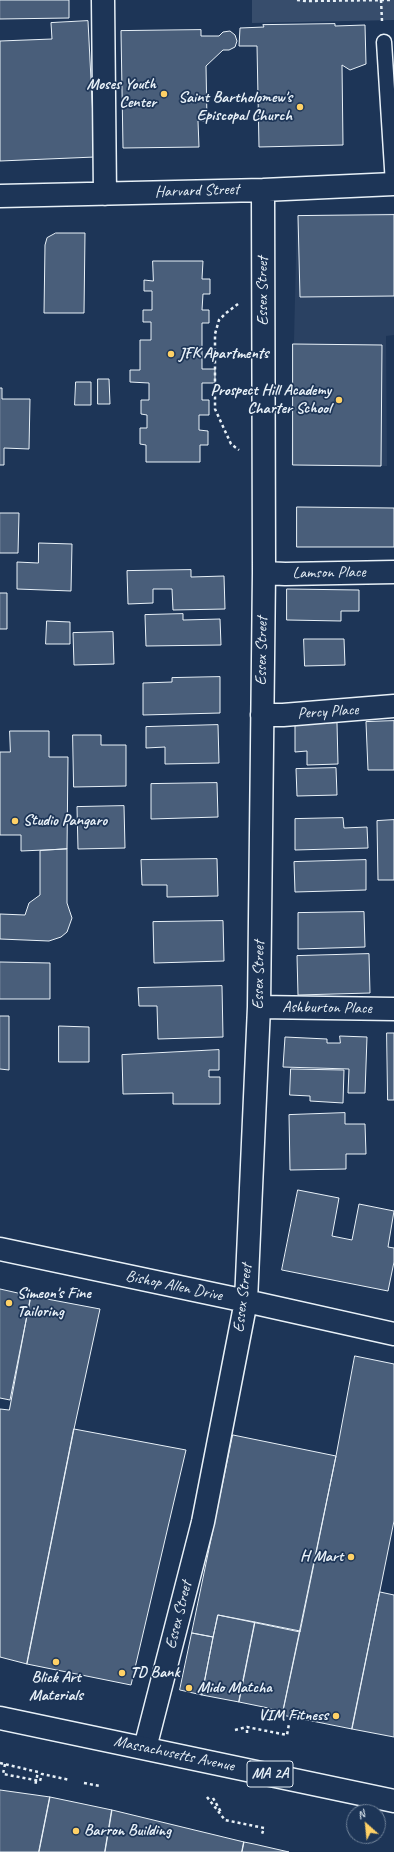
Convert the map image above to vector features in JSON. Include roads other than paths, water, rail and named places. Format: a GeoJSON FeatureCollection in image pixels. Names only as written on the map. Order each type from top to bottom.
{"type":"FeatureCollection","features":[{"type":"Feature","properties":{"kind":"street"},"geometry":{"type":"LineString","coordinates":[[103,0],[105,194]]}},
{"type":"Feature","properties":{"kind":"street","name":"Harvard Street"},"geometry":{"type":"LineString","coordinates":[[0,196],[263,190],[394,184]]}},
{"type":"Feature","properties":{"kind":"street","name":"Essex Street"},"geometry":{"type":"LineString","coordinates":[[145,1748],[203,1522],[246,1301],[259,1007],[264,572],[263,190]]}},
{"type":"Feature","properties":{"kind":"street","name":"Lamson Place"},"geometry":{"type":"LineString","coordinates":[[264,572],[286,574],[394,572]]}},
{"type":"Feature","properties":{"kind":"street","name":"Percy Place"},"geometry":{"type":"LineString","coordinates":[[262,715],[282,715],[394,706]]}},
{"type":"Feature","properties":{"kind":"street","name":"Ashburton Place"},"geometry":{"type":"LineString","coordinates":[[259,1007],[394,1010]]}},
{"type":"Feature","properties":{"kind":"street","name":"Bishop Allen Drive"},"geometry":{"type":"LineString","coordinates":[[0,1249],[394,1334]]}},
{"type":"Feature","properties":{"kind":"street","name":"Massachusetts Avenue"},"geometry":{"type":"LineString","coordinates":[[0,1718],[394,1801]]}},
{"type":"Feature","properties":{"kind":"lane"},"geometry":{"type":"LineString","coordinates":[[384,42],[394,184]]}},
{"type":"Feature","properties":{"kind":"place","name":"Moses Youth Center"},"geometry":{"type":"Point","coordinates":[164,94]}},
{"type":"Feature","properties":{"kind":"place","name":"Saint Bartholomew's Episcopal Church"},"geometry":{"type":"Point","coordinates":[300,107]}},
{"type":"Feature","properties":{"kind":"place","name":"JFK Apartments"},"geometry":{"type":"Point","coordinates":[171,354]}},
{"type":"Feature","properties":{"kind":"place","name":"Prospect Hill Academy Charter School"},"geometry":{"type":"Point","coordinates":[339,400]}},
{"type":"Feature","properties":{"kind":"place","name":"Studio Pangaro"},"geometry":{"type":"Point","coordinates":[15,821]}},
{"type":"Feature","properties":{"kind":"place","name":"Simeon's Fine Tailoring"},"geometry":{"type":"Point","coordinates":[9,1303]}},
{"type":"Feature","properties":{"kind":"place","name":"H Mart"},"geometry":{"type":"Point","coordinates":[351,1557]}},
{"type":"Feature","properties":{"kind":"place","name":"Blick Art Materials"},"geometry":{"type":"Point","coordinates":[56,1662]}},
{"type":"Feature","properties":{"kind":"place","name":"TD Bank"},"geometry":{"type":"Point","coordinates":[122,1673]}},
{"type":"Feature","properties":{"kind":"place","name":"Mido Matcha"},"geometry":{"type":"Point","coordinates":[189,1688]}},
{"type":"Feature","properties":{"kind":"place","name":"VIM Fitness"},"geometry":{"type":"Point","coordinates":[336,1716]}},
{"type":"Feature","properties":{"kind":"place","name":"Barron Building"},"geometry":{"type":"Point","coordinates":[76,1831]}}]}
